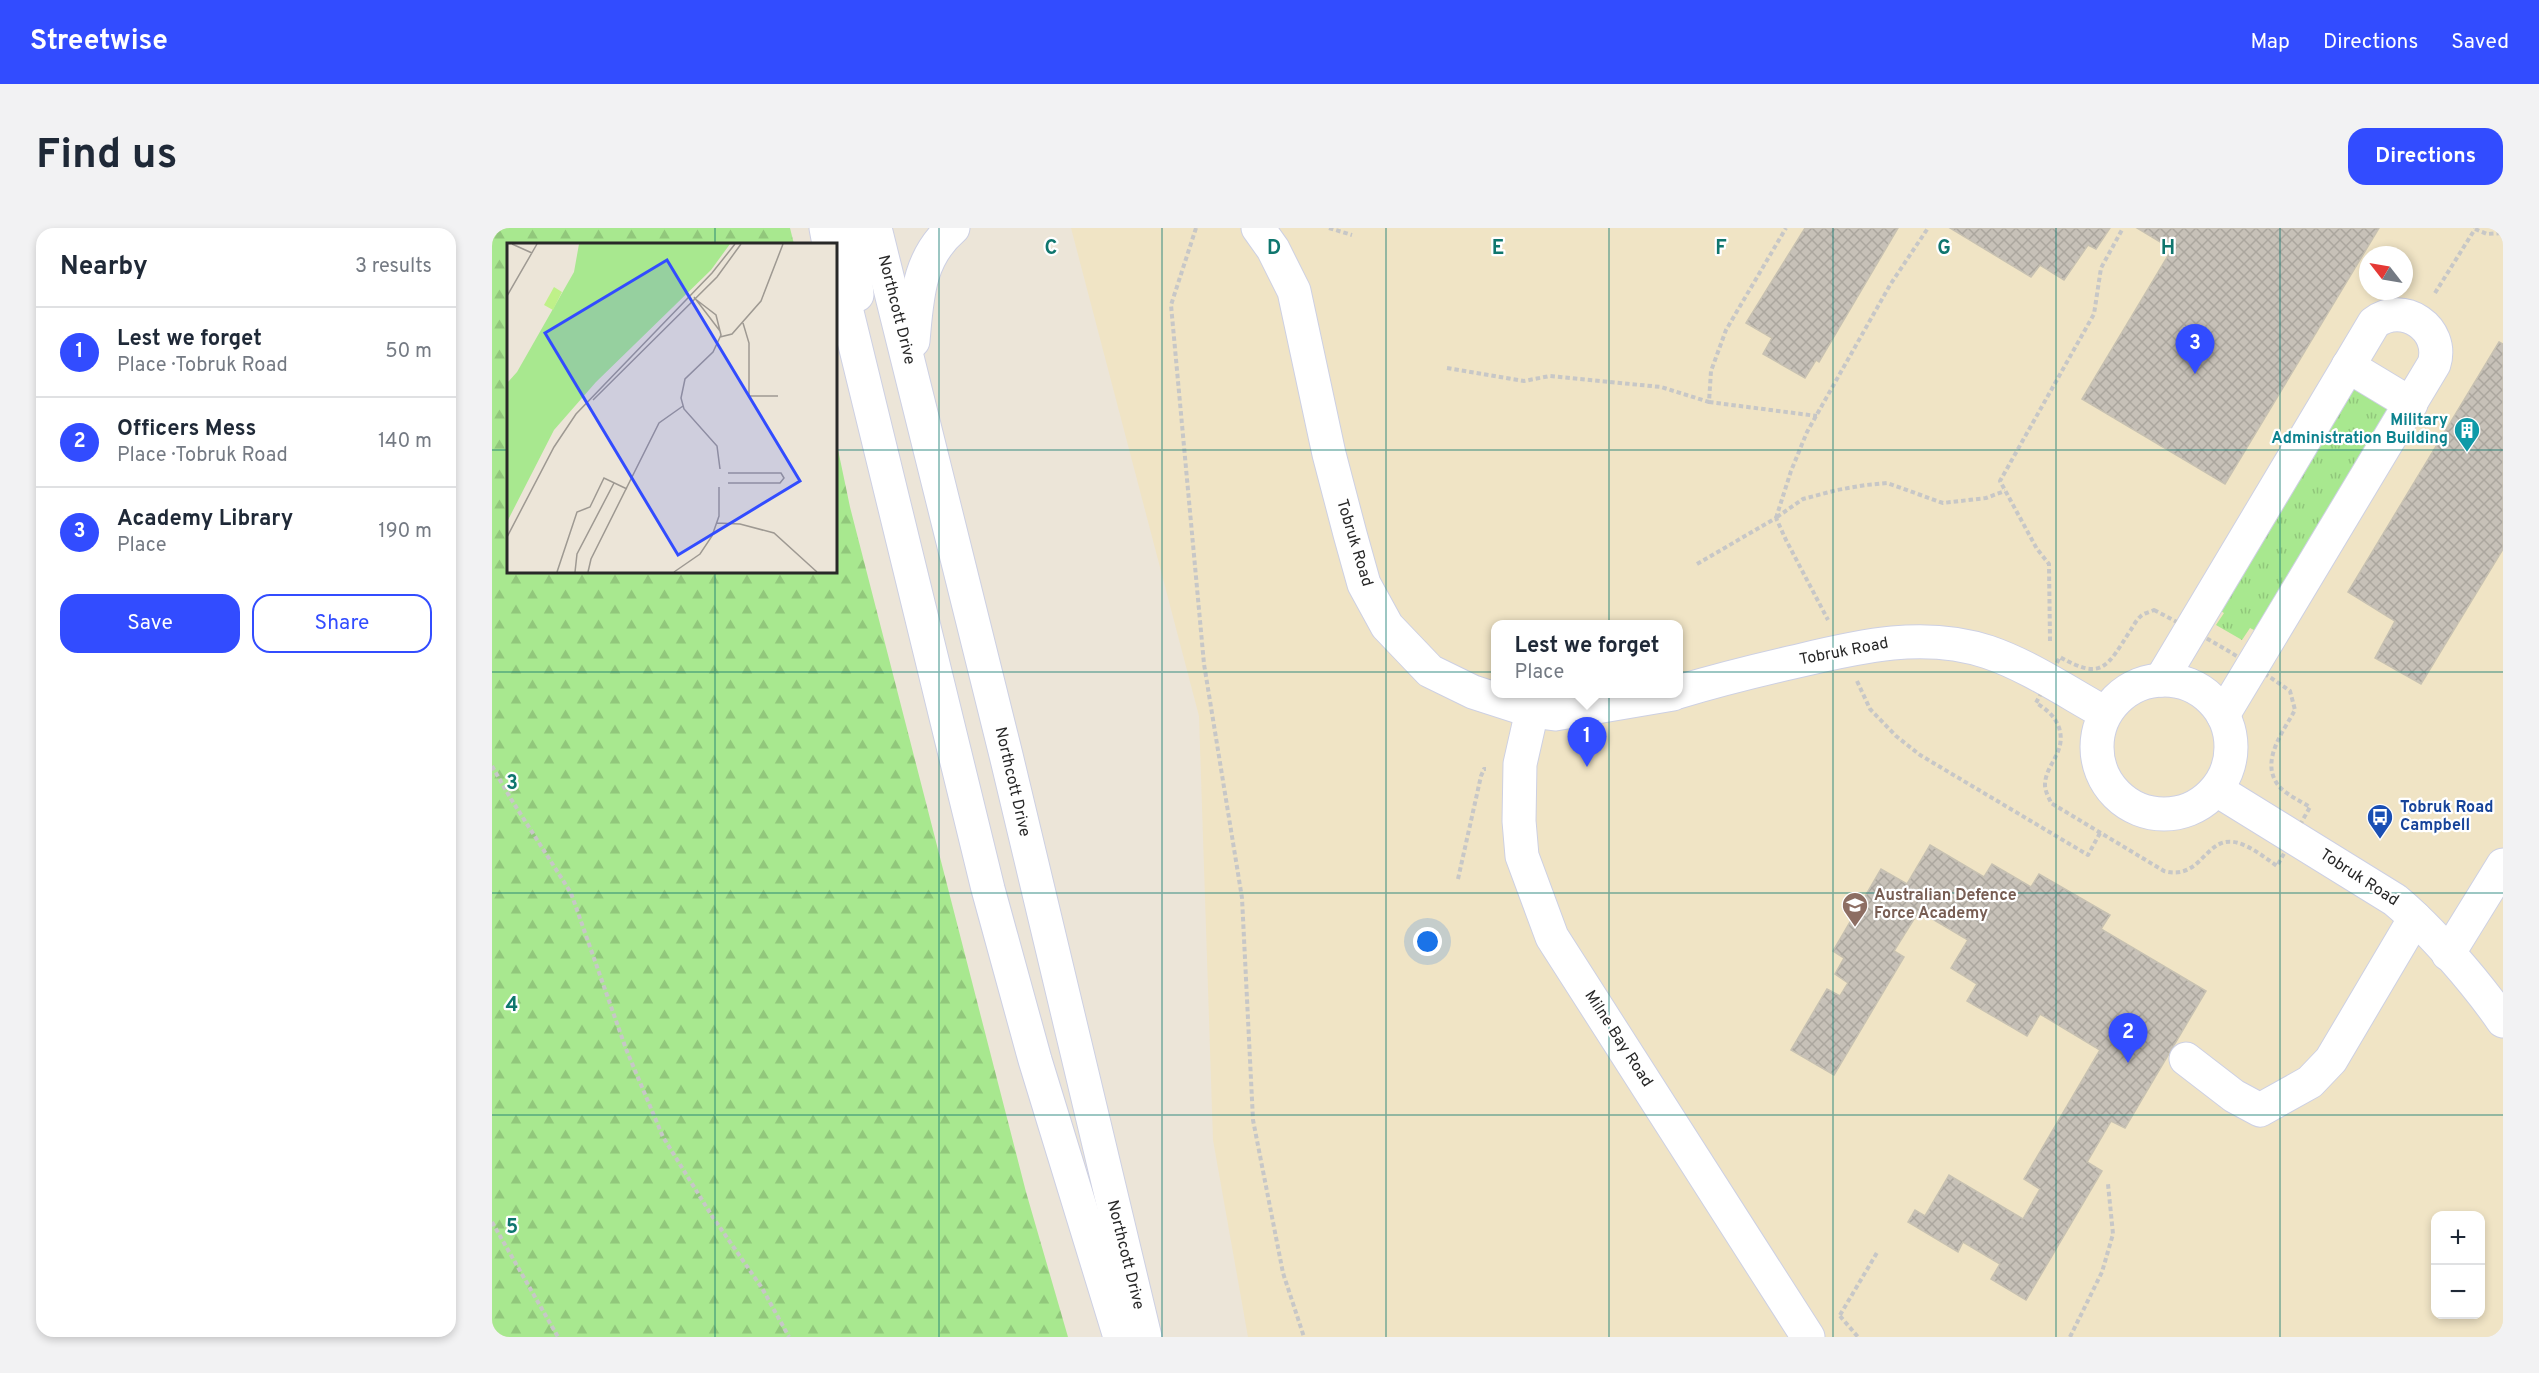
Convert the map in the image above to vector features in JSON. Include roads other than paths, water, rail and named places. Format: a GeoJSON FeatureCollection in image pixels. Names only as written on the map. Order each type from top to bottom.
{"type":"FeatureCollection","features":[{"type":"Feature","properties":{"kind":"street"},"geometry":{"type":"LineString","coordinates":[[825,228],[830,243]]}},
{"type":"Feature","properties":{"kind":"street"},"geometry":{"type":"LineString","coordinates":[[851,228],[857,295],[854,342]]}},
{"type":"Feature","properties":{"kind":"street","name":"Northcott Drive"},"geometry":{"type":"LineString","coordinates":[[875,228],[1006,755],[1145,1337]]}},
{"type":"Feature","properties":{"kind":"street"},"geometry":{"type":"LineString","coordinates":[[910,369],[919,280],[932,250],[953,228]]}},
{"type":"Feature","properties":{"kind":"street","name":"Tobruk Road"},"geometry":{"type":"LineString","coordinates":[[1258,228],[1273,249],[1294,291],[1329,454],[1364,584],[1387,626],[1430,671],[1473,692],[1491,698]]}},
{"type":"Feature","properties":{"kind":"street","name":"Northcott Drive"},"geometry":{"type":"LineString","coordinates":[[837,271],[991,900],[1038,1071],[1120,1337]]}},
{"type":"Feature","properties":{"kind":"street"},"geometry":{"type":"LineString","coordinates":[[2161,680],[2370,329],[2386,315],[2401,314],[2417,321],[2433,335],[2437,345],[2437,354],[2410,404],[2223,715]]}},
{"type":"Feature","properties":{"kind":"street"},"geometry":{"type":"LineString","coordinates":[[2349,366],[2410,404]]}},
{"type":"Feature","properties":{"kind":"street","name":"Tobruk Road"},"geometry":{"type":"LineString","coordinates":[[1683,690],[1730,676],[1843,650],[1886,643],[1952,644],[2053,661],[2105,713]]}},
{"type":"Feature","properties":{"kind":"street"},"geometry":{"type":"LineString","coordinates":[[2161,680],[2175,680],[2200,690],[2211,699],[2223,715],[2230,734],[2231,748],[2226,775],[2217,790],[2197,806],[2169,815],[2154,815],[2127,805],[2106,784],[2096,756],[2099,727],[2105,713],[2113,702],[2135,686],[2161,680]]}},
{"type":"Feature","properties":{"kind":"street","name":"Tobruk Road"},"geometry":{"type":"LineString","coordinates":[[1492,698],[1532,711],[1555,714],[1645,698]]}},
{"type":"Feature","properties":{"kind":"street","name":"Milne Bay Road"},"geometry":{"type":"LineString","coordinates":[[1532,711],[1519,773],[1522,856],[1552,937],[1809,1337]]}},
{"type":"Feature","properties":{"kind":"street","name":"Tobruk Road"},"geometry":{"type":"LineString","coordinates":[[2217,790],[2383,891],[2415,918],[2503,1021]]}},
{"type":"Feature","properties":{"kind":"street"},"geometry":{"type":"LineString","coordinates":[[2448,954],[2503,865]]}},
{"type":"Feature","properties":{"kind":"street"},"geometry":{"type":"LineString","coordinates":[[2186,1059],[2234,1096],[2260,1110],[2310,1082],[2331,1060],[2415,918]]}},
{"type":"Feature","properties":{"kind":"place","name":"Academy Library"},"geometry":{"type":"Point","coordinates":[2195,374]}},
{"type":"Feature","properties":{"kind":"place","name":"Military Administration Building"},"geometry":{"type":"Point","coordinates":[2467,453]}},
{"type":"Feature","properties":{"kind":"place","name":"Lest we forget"},"geometry":{"type":"Point","coordinates":[1587,767]}},
{"type":"Feature","properties":{"kind":"place","name":"Tobruk Road Campbell"},"geometry":{"type":"Point","coordinates":[2380,840]}},
{"type":"Feature","properties":{"kind":"place","name":"Australian Defence Force Academy"},"geometry":{"type":"Point","coordinates":[1855,928]}},
{"type":"Feature","properties":{"kind":"place","name":"Officers Mess"},"geometry":{"type":"Point","coordinates":[2128,1063]}}]}
